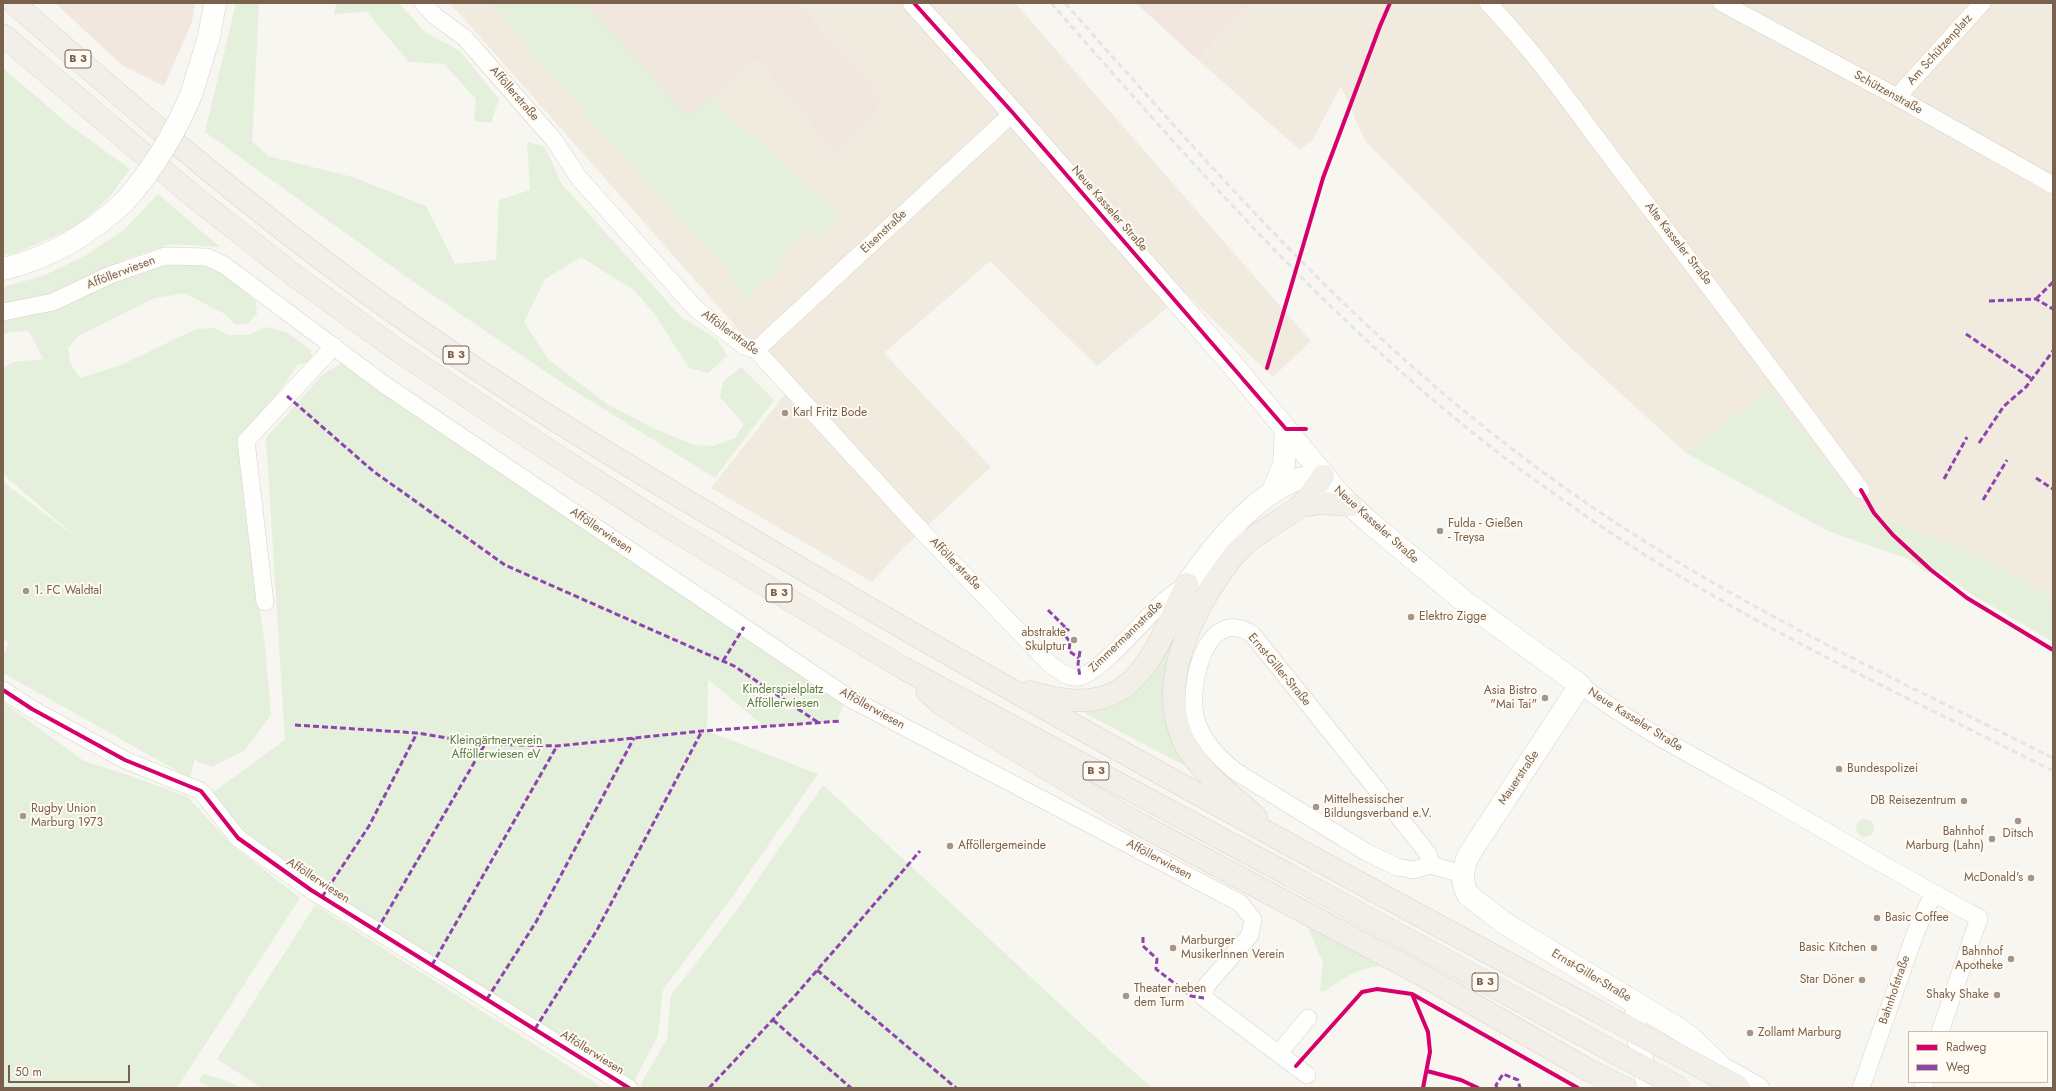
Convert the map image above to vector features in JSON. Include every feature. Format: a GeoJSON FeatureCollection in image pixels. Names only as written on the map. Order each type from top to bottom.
{"type":"FeatureCollection","features":[{"type":"Feature","properties":{"kind":"highway","name":"B 3"},"geometry":{"type":"LineString","coordinates":[[14,3],[142,116],[240,196],[343,275],[453,353],[656,484],[996,682],[1295,849],[1739,1088]]}},
{"type":"Feature","properties":{"kind":"highway","name":"B 3"},"geometry":{"type":"LineString","coordinates":[[3,36],[12,46],[205,205],[295,276],[397,350],[654,518],[903,668],[1680,1088]]}},
{"type":"Feature","properties":{"kind":"highway"},"geometry":{"type":"LineString","coordinates":[[1295,849],[1200,765],[1186,746],[1180,730],[1175,712],[1174,693],[1176,667],[1181,648],[1198,611],[1212,586],[1230,560],[1242,547],[1300,506],[1312,493],[1323,476]]}},
{"type":"Feature","properties":{"kind":"highway"},"geometry":{"type":"LineString","coordinates":[[1300,506],[1321,504],[1351,505]]}},
{"type":"Feature","properties":{"kind":"highway"},"geometry":{"type":"LineString","coordinates":[[996,682],[1057,700],[1078,702],[1093,700],[1115,693],[1127,684],[1144,667],[1155,649],[1186,584]]}},
{"type":"Feature","properties":{"kind":"highway","name":"B 3"},"geometry":{"type":"LineString","coordinates":[[903,668],[942,705],[1130,819],[1424,976],[1590,1071],[1625,1088]]}},
{"type":"Feature","properties":{"kind":"main road"},"geometry":{"type":"LineString","coordinates":[[3,269],[49,254],[76,241],[103,222],[125,201],[145,178],[163,153],[179,125],[191,95],[209,37],[215,3]]}},
{"type":"Feature","properties":{"kind":"main road","name":"Neue Kasseler Straße"},"geometry":{"type":"LineString","coordinates":[[914,3],[1013,113],[1286,429],[1323,476],[1351,505],[1465,602],[1580,685]]}},
{"type":"Feature","properties":{"kind":"main road"},"geometry":{"type":"LineString","coordinates":[[1272,491],[1284,464],[1286,429]]}},
{"type":"Feature","properties":{"kind":"main road"},"geometry":{"type":"LineString","coordinates":[[1186,584],[1213,547],[1230,529],[1272,491],[1295,480],[1323,476]]}},
{"type":"Feature","properties":{"kind":"main road","name":"Mauerstraße"},"geometry":{"type":"LineString","coordinates":[[1462,874],[1468,856],[1475,844],[1580,685]]}},
{"type":"Feature","properties":{"kind":"main road","name":"Ernst-Giller-Straße"},"geometry":{"type":"LineString","coordinates":[[1462,874],[1464,888],[1468,895],[1497,918],[1691,1038],[1722,1068],[1758,1088]]}},
{"type":"Feature","properties":{"kind":"main road"},"geometry":{"type":"LineString","coordinates":[[1623,995],[1633,1015],[1648,1088]]}},
{"type":"Feature","properties":{"kind":"street","name":"Afföllerstraße"},"geometry":{"type":"LineString","coordinates":[[423,3],[435,16],[465,38],[554,140],[579,178],[695,308],[744,346],[756,350],[918,526],[1038,652],[1063,673]]}},
{"type":"Feature","properties":{"kind":"street","name":"Alte Kasseler Straße"},"geometry":{"type":"LineString","coordinates":[[1488,3],[1516,33],[1565,94],[1698,269],[1861,490]]}},
{"type":"Feature","properties":{"kind":"street","name":"Schützenstraße"},"geometry":{"type":"LineString","coordinates":[[1722,3],[1897,97],[2053,185]]}},
{"type":"Feature","properties":{"kind":"street","name":"Am Schützenplatz"},"geometry":{"type":"LineString","coordinates":[[1897,97],[1982,3]]}},
{"type":"Feature","properties":{"kind":"street","name":"Eisenstraße"},"geometry":{"type":"LineString","coordinates":[[756,350],[1013,113]]}},
{"type":"Feature","properties":{"kind":"street","name":"Afföllerwiesen"},"geometry":{"type":"LineString","coordinates":[[3,312],[53,302],[110,275],[165,256],[207,257],[224,265],[398,394],[849,698],[1240,903],[1253,919],[1250,935],[1206,986],[1204,998],[1307,1075]]}},
{"type":"Feature","properties":{"kind":"street"},"geometry":{"type":"LineString","coordinates":[[265,602],[246,441],[334,346]]}},
{"type":"Feature","properties":{"kind":"street","name":"Zimmermannstraße"},"geometry":{"type":"LineString","coordinates":[[1063,673],[1076,677],[1086,675],[1114,650],[1164,600],[1186,584]]}},
{"type":"Feature","properties":{"kind":"street","name":"Ernst-Giller-Straße"},"geometry":{"type":"LineString","coordinates":[[1236,627],[1252,634],[1422,846],[1428,854],[1431,865],[1413,870],[1397,868],[1366,852],[1235,771],[1217,756],[1204,738],[1198,723],[1193,696],[1200,660],[1208,643],[1219,634],[1236,627]]}},
{"type":"Feature","properties":{"kind":"street","name":"Neue Kasseler Straße"},"geometry":{"type":"LineString","coordinates":[[1580,685],[1604,702],[1698,759],[1933,894]]}},
{"type":"Feature","properties":{"kind":"street","name":"Afföllerwiesen"},"geometry":{"type":"LineString","coordinates":[[3,690],[32,709],[125,760],[201,790],[238,838],[311,890],[629,1088]]}},
{"type":"Feature","properties":{"kind":"street"},"geometry":{"type":"LineString","coordinates":[[1431,865],[1462,874]]}},
{"type":"Feature","properties":{"kind":"street"},"geometry":{"type":"LineString","coordinates":[[1933,894],[1978,918],[1940,1031]]}},
{"type":"Feature","properties":{"kind":"street","name":"Bahnhofstraße"},"geometry":{"type":"LineString","coordinates":[[1861,1088],[1915,934],[1933,894]]}},
{"type":"Feature","properties":{"kind":"street"},"geometry":{"type":"LineString","coordinates":[[1279,1053],[1308,1018]]}},
{"type":"Feature","properties":{"kind":"shaded area"},"geometry":{"type":"Polygon","coordinates":[[[55,3],[195,3],[192,22],[164,86],[122,65],[55,3]]]}},
{"type":"Feature","properties":{"kind":"shaded area"},"geometry":{"type":"Polygon","coordinates":[[[450,3],[1015,3],[1311,341],[1273,377],[1185,293],[1097,366],[990,261],[884,353],[991,467],[903,548],[872,582],[711,488],[794,383],[740,331],[450,3]]]}},
{"type":"Feature","properties":{"kind":"shaded area"},"geometry":{"type":"Polygon","coordinates":[[[586,3],[797,3],[881,98],[872,119],[837,154],[757,58],[688,116],[586,3]]]}},
{"type":"Feature","properties":{"kind":"shaded area"},"geometry":{"type":"Polygon","coordinates":[[[1136,3],[1249,3],[1198,60],[1136,3]]]}},
{"type":"Feature","properties":{"kind":"shaded area"},"geometry":{"type":"Polygon","coordinates":[[[1249,3],[2053,3],[2053,598],[1981,558],[1861,508],[1770,391],[1686,453],[1574,351],[1365,141],[1341,86],[1313,139],[1300,150],[1198,60],[1249,3]]]}},
{"type":"Feature","properties":{"kind":"green space"},"geometry":{"type":"Polygon","coordinates":[[[236,3],[259,3],[252,141],[268,156],[353,177],[426,206],[455,264],[496,260],[499,200],[530,190],[527,142],[544,146],[562,184],[681,317],[717,339],[727,356],[708,373],[689,368],[655,315],[635,291],[581,257],[545,279],[524,322],[548,359],[607,404],[653,428],[694,445],[713,446],[735,438],[744,424],[720,397],[723,382],[741,367],[774,400],[715,478],[570,388],[422,288],[205,132],[236,3]]]}},
{"type":"Feature","properties":{"kind":"green space"},"geometry":{"type":"Polygon","coordinates":[[[336,3],[399,3],[425,32],[460,51],[499,99],[491,123],[474,121],[476,99],[444,64],[409,62],[367,12],[334,14],[336,3]]]}},
{"type":"Feature","properties":{"kind":"green space"},"geometry":{"type":"Polygon","coordinates":[[[490,3],[586,3],[688,116],[710,97],[841,217],[818,237],[811,229],[776,260],[782,267],[753,293],[754,295],[747,301],[741,295],[744,292],[730,275],[732,273],[720,260],[718,261],[529,51],[531,49],[490,3]]]}},
{"type":"Feature","properties":{"kind":"green space"},"geometry":{"type":"Polygon","coordinates":[[[3,68],[68,124],[130,169],[111,195],[78,226],[14,254],[3,255],[3,68]]]}},
{"type":"Feature","properties":{"kind":"green space"},"geometry":{"type":"Polygon","coordinates":[[[158,194],[220,247],[172,244],[134,256],[49,295],[3,305],[3,287],[43,276],[86,255],[125,229],[158,194]]]}},
{"type":"Feature","properties":{"kind":"green space"},"geometry":{"type":"Polygon","coordinates":[[[174,262],[199,262],[216,269],[256,301],[257,314],[248,324],[235,324],[223,313],[184,293],[155,298],[78,336],[68,348],[70,363],[80,378],[121,365],[196,329],[214,328],[228,335],[247,335],[267,327],[286,332],[311,350],[313,362],[298,364],[284,385],[239,439],[245,513],[265,645],[271,715],[245,750],[212,767],[198,762],[195,758],[190,778],[3,673],[3,656],[9,643],[3,638],[3,482],[77,538],[3,474],[3,369],[13,362],[43,359],[29,331],[3,334],[3,319],[52,311],[118,278],[174,262]]]}},
{"type":"Feature","properties":{"kind":"green space","name":"Kleingärtnerverein Afföllerwiesen eV"},"geometry":{"type":"Polygon","coordinates":[[[342,363],[845,699],[837,721],[765,727],[708,679],[707,731],[818,774],[725,907],[663,990],[658,1036],[632,1085],[242,836],[212,793],[285,740],[266,438],[322,375],[342,363]]]}},
{"type":"Feature","properties":{"kind":"green space"},"geometry":{"type":"Polygon","coordinates":[[[1770,390],[1861,508],[1981,558],[2053,598],[2053,642],[1973,595],[1936,569],[1928,573],[1908,559],[1828,531],[1686,453],[1770,390]]]}},
{"type":"Feature","properties":{"kind":"green space"},"geometry":{"type":"Polygon","coordinates":[[[1196,591],[1199,593],[1171,659],[1193,770],[1085,713],[1086,711],[1112,706],[1128,698],[1143,683],[1196,591]]]}},
{"type":"Feature","properties":{"kind":"green space"},"geometry":{"type":"Polygon","coordinates":[[[3,702],[84,761],[188,797],[232,845],[300,898],[177,1088],[3,1088],[3,702]]]}},
{"type":"Feature","properties":{"kind":"green space"},"geometry":{"type":"Polygon","coordinates":[[[823,785],[1152,1088],[645,1088],[640,1085],[667,1039],[671,995],[734,914],[823,785]]]}},
{"type":"Feature","properties":{"kind":"green space"},"geometry":{"type":"Polygon","coordinates":[[[1865,819],[1869,820],[1873,824],[1873,832],[1869,836],[1865,837],[1861,836],[1857,832],[1856,828],[1857,824],[1861,820],[1865,819]]]}},
{"type":"Feature","properties":{"kind":"green space"},"geometry":{"type":"Polygon","coordinates":[[[315,905],[603,1088],[262,1088],[217,1059],[315,905]]]}},
{"type":"Feature","properties":{"kind":"green space"},"geometry":{"type":"Polygon","coordinates":[[[1307,925],[1381,966],[1358,971],[1337,982],[1324,992],[1320,991],[1323,963],[1307,925]]]}},
{"type":"Feature","properties":{"kind":"green space"},"geometry":{"type":"Polygon","coordinates":[[[203,1074],[225,1080],[242,1088],[211,1088],[199,1082],[203,1074]]]}},
{"type":"Feature","properties":{"kind":"railway"},"geometry":{"type":"LineString","coordinates":[[1051,3],[1159,126],[1270,246],[1387,359],[1449,413],[1513,464],[1581,513],[1628,544],[1743,613],[1831,660],[2053,771]]}},
{"type":"Feature","properties":{"kind":"railway"},"geometry":{"type":"LineString","coordinates":[[1065,3],[1223,179],[1333,293],[1390,347],[1449,399],[1537,468],[1619,525],[1704,578],[1852,658],[2053,758]]}},
{"type":"Feature","properties":{"kind":"marked path"},"geometry":{"type":"LineString","coordinates":[[2036,299],[2053,282]]}},
{"type":"Feature","properties":{"kind":"marked path"},"geometry":{"type":"LineString","coordinates":[[1989,301],[2036,299],[2053,309]]}},
{"type":"Feature","properties":{"kind":"marked path"},"geometry":{"type":"LineString","coordinates":[[1966,334],[2032,379]]}},
{"type":"Feature","properties":{"kind":"marked path"},"geometry":{"type":"LineString","coordinates":[[1979,443],[2004,406],[2026,387],[2053,351]]}},
{"type":"Feature","properties":{"kind":"marked path"},"geometry":{"type":"LineString","coordinates":[[287,396],[373,471],[505,565],[734,666],[819,723]]}},
{"type":"Feature","properties":{"kind":"marked path"},"geometry":{"type":"LineString","coordinates":[[1944,479],[1967,437]]}},
{"type":"Feature","properties":{"kind":"marked path"},"geometry":{"type":"LineString","coordinates":[[1983,500],[2007,460]]}},
{"type":"Feature","properties":{"kind":"marked path"},"geometry":{"type":"LineString","coordinates":[[2036,478],[2053,489]]}},
{"type":"Feature","properties":{"kind":"marked path"},"geometry":{"type":"LineString","coordinates":[[1048,610],[1069,631]]}},
{"type":"Feature","properties":{"kind":"marked path"},"geometry":{"type":"LineString","coordinates":[[723,661],[744,627]]}},
{"type":"Feature","properties":{"kind":"marked path"},"geometry":{"type":"LineString","coordinates":[[1067,628],[1064,634],[1070,642],[1069,651],[1079,658]]}},
{"type":"Feature","properties":{"kind":"marked path"},"geometry":{"type":"LineString","coordinates":[[1080,651],[1078,664],[1080,677]]}},
{"type":"Feature","properties":{"kind":"marked path"},"geometry":{"type":"LineString","coordinates":[[295,725],[417,733],[485,744],[557,746],[702,731],[841,721]]}},
{"type":"Feature","properties":{"kind":"marked path"},"geometry":{"type":"LineString","coordinates":[[535,1029],[597,930],[702,731]]}},
{"type":"Feature","properties":{"kind":"marked path"},"geometry":{"type":"LineString","coordinates":[[322,897],[369,826],[417,733]]}},
{"type":"Feature","properties":{"kind":"marked path"},"geometry":{"type":"LineString","coordinates":[[487,999],[536,922],[634,738]]}},
{"type":"Feature","properties":{"kind":"marked path"},"geometry":{"type":"LineString","coordinates":[[377,930],[485,744]]}},
{"type":"Feature","properties":{"kind":"marked path"},"geometry":{"type":"LineString","coordinates":[[432,965],[557,746]]}},
{"type":"Feature","properties":{"kind":"marked path"},"geometry":{"type":"LineString","coordinates":[[709,1088],[794,997],[920,851]]}},
{"type":"Feature","properties":{"kind":"marked path"},"geometry":{"type":"LineString","coordinates":[[1143,937],[1143,946],[1157,959],[1156,969],[1191,996],[1204,998]]}},
{"type":"Feature","properties":{"kind":"marked path"},"geometry":{"type":"LineString","coordinates":[[817,970],[956,1088]]}},
{"type":"Feature","properties":{"kind":"marked path"},"geometry":{"type":"LineString","coordinates":[[773,1020],[851,1088]]}},
{"type":"Feature","properties":{"kind":"marked path"},"geometry":{"type":"LineString","coordinates":[[1497,1088],[1496,1085],[1503,1074],[1518,1080],[1520,1088]]}},
{"type":"Feature","properties":{"kind":"cycle path"},"geometry":{"type":"LineString","coordinates":[[914,3],[1013,113],[1286,429],[1306,429]]}},
{"type":"Feature","properties":{"kind":"cycle path"},"geometry":{"type":"LineString","coordinates":[[1267,368],[1323,178],[1390,3]]}},
{"type":"Feature","properties":{"kind":"cycle path"},"geometry":{"type":"LineString","coordinates":[[1861,490],[1874,513],[1893,535],[1931,570],[1967,598],[2053,650]]}},
{"type":"Feature","properties":{"kind":"cycle path"},"geometry":{"type":"LineString","coordinates":[[3,690],[32,709],[125,760],[201,791],[238,838],[311,890],[629,1088]]}},
{"type":"Feature","properties":{"kind":"cycle path"},"geometry":{"type":"LineString","coordinates":[[1296,1066],[1362,992],[1377,989],[1412,994],[1578,1088]]}},
{"type":"Feature","properties":{"kind":"cycle path"},"geometry":{"type":"LineString","coordinates":[[1412,994],[1428,1032],[1430,1052],[1423,1088]]}},
{"type":"Feature","properties":{"kind":"cycle path"},"geometry":{"type":"LineString","coordinates":[[1427,1071],[1461,1080],[1478,1088]]}},
{"type":"Feature","properties":{"kind":"place","name":"Karl Fritz Bode"},"geometry":{"type":"Point","coordinates":[785,413]}},
{"type":"Feature","properties":{"kind":"place","name":"Fulda - Gießen - Treysa"},"geometry":{"type":"Point","coordinates":[1440,531]}},
{"type":"Feature","properties":{"kind":"place","name":"1. FC Waldtal"},"geometry":{"type":"Point","coordinates":[26,591]}},
{"type":"Feature","properties":{"kind":"place","name":"Elektro Zigge"},"geometry":{"type":"Point","coordinates":[1411,617]}},
{"type":"Feature","properties":{"kind":"place","name":"abstrakte Skulptur"},"geometry":{"type":"Point","coordinates":[1074,640]}},
{"type":"Feature","properties":{"kind":"place","name":"Asia Bistro \"Mai Tai\""},"geometry":{"type":"Point","coordinates":[1545,698]}},
{"type":"Feature","properties":{"kind":"place","name":"Bundespolizei"},"geometry":{"type":"Point","coordinates":[1839,769]}},
{"type":"Feature","properties":{"kind":"place","name":"DB Reisezentrum"},"geometry":{"type":"Point","coordinates":[1964,801]}},
{"type":"Feature","properties":{"kind":"place","name":"Mittelhessischer Bildungsverband e.V."},"geometry":{"type":"Point","coordinates":[1316,807]}},
{"type":"Feature","properties":{"kind":"place","name":"Rugby Union Marburg 1973"},"geometry":{"type":"Point","coordinates":[23,816]}},
{"type":"Feature","properties":{"kind":"place","name":"Ditsch"},"geometry":{"type":"Point","coordinates":[2018,821]}},
{"type":"Feature","properties":{"kind":"place","name":"Bahnhof Marburg (Lahn)"},"geometry":{"type":"Point","coordinates":[1992,839]}},
{"type":"Feature","properties":{"kind":"place","name":"Afföllergemeinde"},"geometry":{"type":"Point","coordinates":[950,846]}},
{"type":"Feature","properties":{"kind":"place","name":"McDonald's"},"geometry":{"type":"Point","coordinates":[2031,878]}},
{"type":"Feature","properties":{"kind":"place","name":"Basic Coffee"},"geometry":{"type":"Point","coordinates":[1877,918]}},
{"type":"Feature","properties":{"kind":"place","name":"Marburger MusikerInnen Verein"},"geometry":{"type":"Point","coordinates":[1173,948]}},
{"type":"Feature","properties":{"kind":"place","name":"Basic Kitchen"},"geometry":{"type":"Point","coordinates":[1874,948]}},
{"type":"Feature","properties":{"kind":"place","name":"Bahnhof Apotheke"},"geometry":{"type":"Point","coordinates":[2011,959]}},
{"type":"Feature","properties":{"kind":"place","name":"Star Döner"},"geometry":{"type":"Point","coordinates":[1862,980]}},
{"type":"Feature","properties":{"kind":"place","name":"Shaky Shake"},"geometry":{"type":"Point","coordinates":[1997,995]}},
{"type":"Feature","properties":{"kind":"place","name":"Theater neben dem Turm"},"geometry":{"type":"Point","coordinates":[1126,996]}},
{"type":"Feature","properties":{"kind":"place","name":"Zollamt Marburg"},"geometry":{"type":"Point","coordinates":[1750,1033]}},
{"type":"Feature","properties":{"kind":"park label","name":"Kinderspielplatz Afföllerwiesen"},"geometry":{"type":"Point","coordinates":[783,697]}}]}
